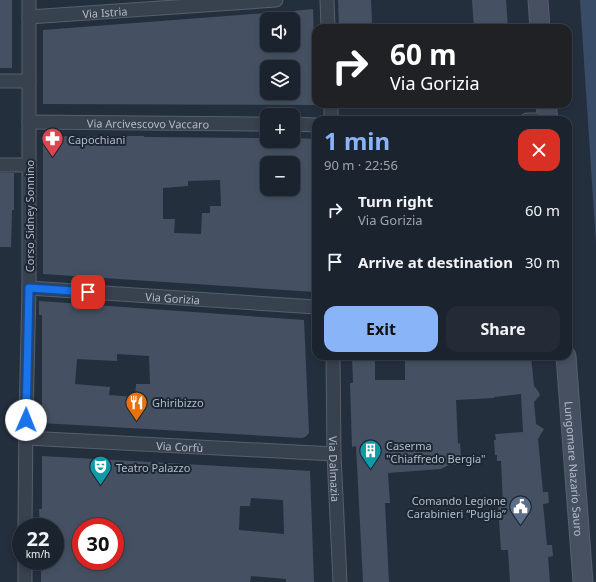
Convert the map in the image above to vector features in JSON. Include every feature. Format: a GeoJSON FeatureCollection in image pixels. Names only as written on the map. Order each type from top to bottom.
{"type":"FeatureCollection","features":[{"type":"Feature","properties":{"kind":"main road"},"geometry":{"type":"LineString","coordinates":[[538,0],[540,24]]}},
{"type":"Feature","properties":{"kind":"main road","name":"Lungomare Nazario Sauro"},"geometry":{"type":"LineString","coordinates":[[566,360],[583,582]]}},
{"type":"Feature","properties":{"kind":"street","name":"Corso Sidney Sonnino"},"geometry":{"type":"LineString","coordinates":[[25,518],[29,288],[29,0]]}},
{"type":"Feature","properties":{"kind":"street","name":"Via Istria"},"geometry":{"type":"LineString","coordinates":[[29,17],[276,0]]}},
{"type":"Feature","properties":{"kind":"street"},"geometry":{"type":"LineString","coordinates":[[327,0],[328,24]]}},
{"type":"Feature","properties":{"kind":"street"},"geometry":{"type":"LineString","coordinates":[[0,81],[29,81]]}},
{"type":"Feature","properties":{"kind":"street","name":"Via Arcivescovo Vaccaro"},"geometry":{"type":"LineString","coordinates":[[29,122],[260,124]]}},
{"type":"Feature","properties":{"kind":"street"},"geometry":{"type":"LineString","coordinates":[[300,124],[312,125]]}},
{"type":"Feature","properties":{"kind":"street"},"geometry":{"type":"LineString","coordinates":[[0,165],[29,165]]}},
{"type":"Feature","properties":{"kind":"street","name":"Via Gorizia"},"geometry":{"type":"LineString","coordinates":[[29,288],[312,307]]}},
{"type":"Feature","properties":{"kind":"street","name":"Via Dalmazia"},"geometry":{"type":"LineString","coordinates":[[333,360],[334,454],[340,582]]}},
{"type":"Feature","properties":{"kind":"street","name":"Via Corfù"},"geometry":{"type":"LineString","coordinates":[[26,438],[334,454]]}},
{"type":"Feature","properties":{"kind":"street"},"geometry":{"type":"LineString","coordinates":[[25,570],[25,582]]}},
{"type":"Feature","properties":{"kind":"water"},"geometry":{"type":"Polygon","coordinates":[[[580,0],[596,0],[596,244],[580,0]]]}},
{"type":"Feature","properties":{"kind":"building"},"geometry":{"type":"Polygon","coordinates":[[[0,0],[12,0],[12,68],[0,68],[0,0]]]}},
{"type":"Feature","properties":{"kind":"building"},"geometry":{"type":"Polygon","coordinates":[[[338,0],[371,0],[372,22],[370,24],[339,24],[338,0]]]}},
{"type":"Feature","properties":{"kind":"building"},"geometry":{"type":"Polygon","coordinates":[[[472,0],[506,0],[508,24],[474,24],[472,0]]]}},
{"type":"Feature","properties":{"kind":"building"},"geometry":{"type":"Polygon","coordinates":[[[313,9],[312,105],[43,104],[43,30],[260,14],[260,52],[300,52],[300,12],[293,11],[313,9]]]}},
{"type":"Feature","properties":{"kind":"building"},"geometry":{"type":"Polygon","coordinates":[[[43,136],[260,138],[260,148],[300,148],[300,138],[312,139],[312,292],[43,274],[43,136]],[[220,180],[188,181],[188,186],[163,188],[163,219],[175,219],[174,233],[201,234],[202,213],[210,213],[210,206],[221,206],[220,180]]]}},
{"type":"Feature","properties":{"kind":"building"},"geometry":{"type":"Polygon","coordinates":[[[0,173],[14,173],[14,210],[12,210],[11,247],[0,247],[0,173]]]}},
{"type":"Feature","properties":{"kind":"building"},"geometry":{"type":"Polygon","coordinates":[[[39,301],[304,320],[309,433],[302,438],[42,423],[42,315],[39,315],[39,301]],[[117,354],[117,361],[77,359],[75,384],[110,387],[109,395],[135,397],[136,384],[150,384],[149,356],[117,354]]]}},
{"type":"Feature","properties":{"kind":"building"},"geometry":{"type":"Polygon","coordinates":[[[352,360],[375,360],[375,380],[405,380],[405,360],[531,360],[534,386],[540,395],[534,402],[536,424],[544,429],[538,439],[543,492],[548,492],[549,503],[543,504],[547,545],[552,545],[553,556],[548,557],[550,582],[510,582],[508,550],[501,550],[498,506],[503,505],[501,461],[497,461],[497,455],[495,455],[494,440],[496,440],[495,434],[523,432],[521,394],[494,398],[456,400],[458,444],[460,443],[461,457],[460,464],[449,465],[441,469],[388,473],[390,503],[385,503],[389,582],[363,582],[356,446],[352,447],[350,383],[353,383],[352,360]]]}},
{"type":"Feature","properties":{"kind":"building"},"geometry":{"type":"Polygon","coordinates":[[[42,456],[310,471],[314,582],[286,582],[286,579],[251,576],[250,582],[41,582],[41,570],[64,570],[64,518],[40,518],[39,509],[42,509],[42,456]],[[251,498],[250,506],[240,506],[239,530],[284,534],[283,500],[251,498]]]}},
{"type":"Feature","properties":{"kind":"place","name":"Capochiani"},"geometry":{"type":"Point","coordinates":[52,158]}},
{"type":"Feature","properties":{"kind":"place","name":"Ghiribizzo"},"geometry":{"type":"Point","coordinates":[136,422]}},
{"type":"Feature","properties":{"kind":"place","name":"Caserma \"Chiaffredo Bergia\""},"geometry":{"type":"Point","coordinates":[370,470]}},
{"type":"Feature","properties":{"kind":"place","name":"Teatro Palazzo"},"geometry":{"type":"Point","coordinates":[101,486]}},
{"type":"Feature","properties":{"kind":"place","name":"Comando Legione Carabinieri “Puglia”"},"geometry":{"type":"Point","coordinates":[521,526]}},
{"type":"Feature","properties":{"kind":"route"},"geometry":{"type":"LineString","coordinates":[[26,420],[29,288],[88,292]]}}]}
